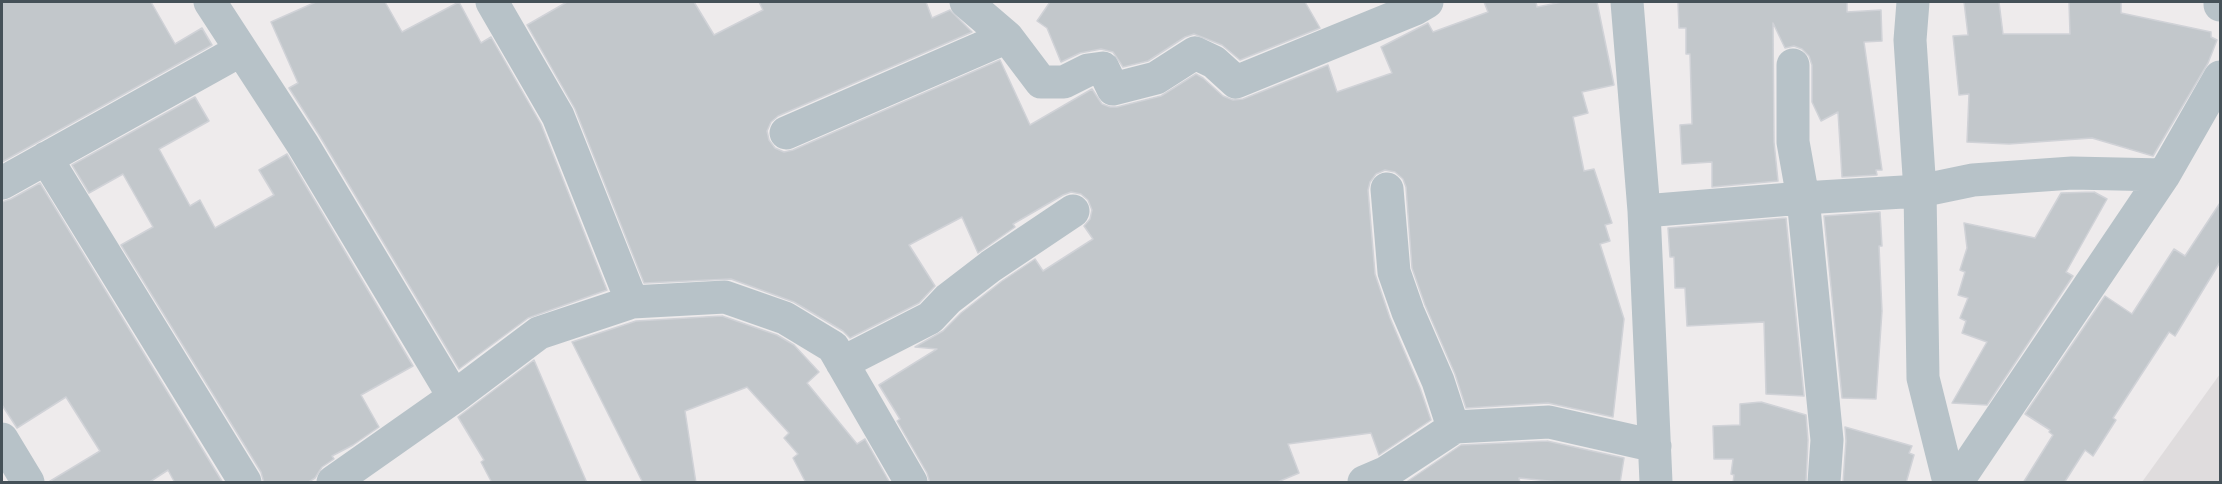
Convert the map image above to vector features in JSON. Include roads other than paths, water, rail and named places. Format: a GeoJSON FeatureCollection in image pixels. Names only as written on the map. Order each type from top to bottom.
{"type":"FeatureCollection","features":[{"type":"Feature","properties":{"kind":"street"},"geometry":{"type":"LineString","coordinates":[[210,2],[303,145],[454,397]]}},
{"type":"Feature","properties":{"kind":"street"},"geometry":{"type":"LineString","coordinates":[[492,2],[558,116],[632,302]]}},
{"type":"Feature","properties":{"kind":"street"},"geometry":{"type":"LineString","coordinates":[[966,2],[1007,37],[1041,82],[1064,82],[1088,70],[1103,68],[1113,89],[1156,78],[1195,53],[1214,62],[1236,82],[1427,2]]}},
{"type":"Feature","properties":{"kind":"street"},"geometry":{"type":"LineString","coordinates":[[1627,2],[1644,211],[1656,483]]}},
{"type":"Feature","properties":{"kind":"street"},"geometry":{"type":"LineString","coordinates":[[1913,2],[1910,40],[1920,191],[1923,378],[1949,483]]}},
{"type":"Feature","properties":{"kind":"street"},"geometry":{"type":"LineString","coordinates":[[786,133],[1007,37]]}},
{"type":"Feature","properties":{"kind":"street"},"geometry":{"type":"LineString","coordinates":[[2,183],[241,50]]}},
{"type":"Feature","properties":{"kind":"street"},"geometry":{"type":"LineString","coordinates":[[1793,65],[1793,141],[1803,198],[1827,440],[1824,483]]}},
{"type":"Feature","properties":{"kind":"street"},"geometry":{"type":"LineString","coordinates":[[1957,483],[2164,175],[2220,77]]}},
{"type":"Feature","properties":{"kind":"street"},"geometry":{"type":"LineString","coordinates":[[46,158],[245,483]]}},
{"type":"Feature","properties":{"kind":"street"},"geometry":{"type":"LineString","coordinates":[[1644,211],[1920,191],[1972,180],[2072,172],[2164,175]]}},
{"type":"Feature","properties":{"kind":"street"},"geometry":{"type":"LineString","coordinates":[[1387,189],[1394,272],[1455,427]]}},
{"type":"Feature","properties":{"kind":"street"},"geometry":{"type":"LineString","coordinates":[[842,363],[930,318],[948,299],[991,266],[1073,211]]}},
{"type":"Feature","properties":{"kind":"street"},"geometry":{"type":"LineString","coordinates":[[333,483],[540,333],[632,302],[725,297],[786,318],[833,347],[911,483]]}},
{"type":"Feature","properties":{"kind":"street"},"geometry":{"type":"LineString","coordinates":[[1364,483],[1385,473],[1455,427],[1549,422],[1655,446]]}},
{"type":"Feature","properties":{"kind":"street"},"geometry":{"type":"LineString","coordinates":[[2,439],[28,483]]}}]}
